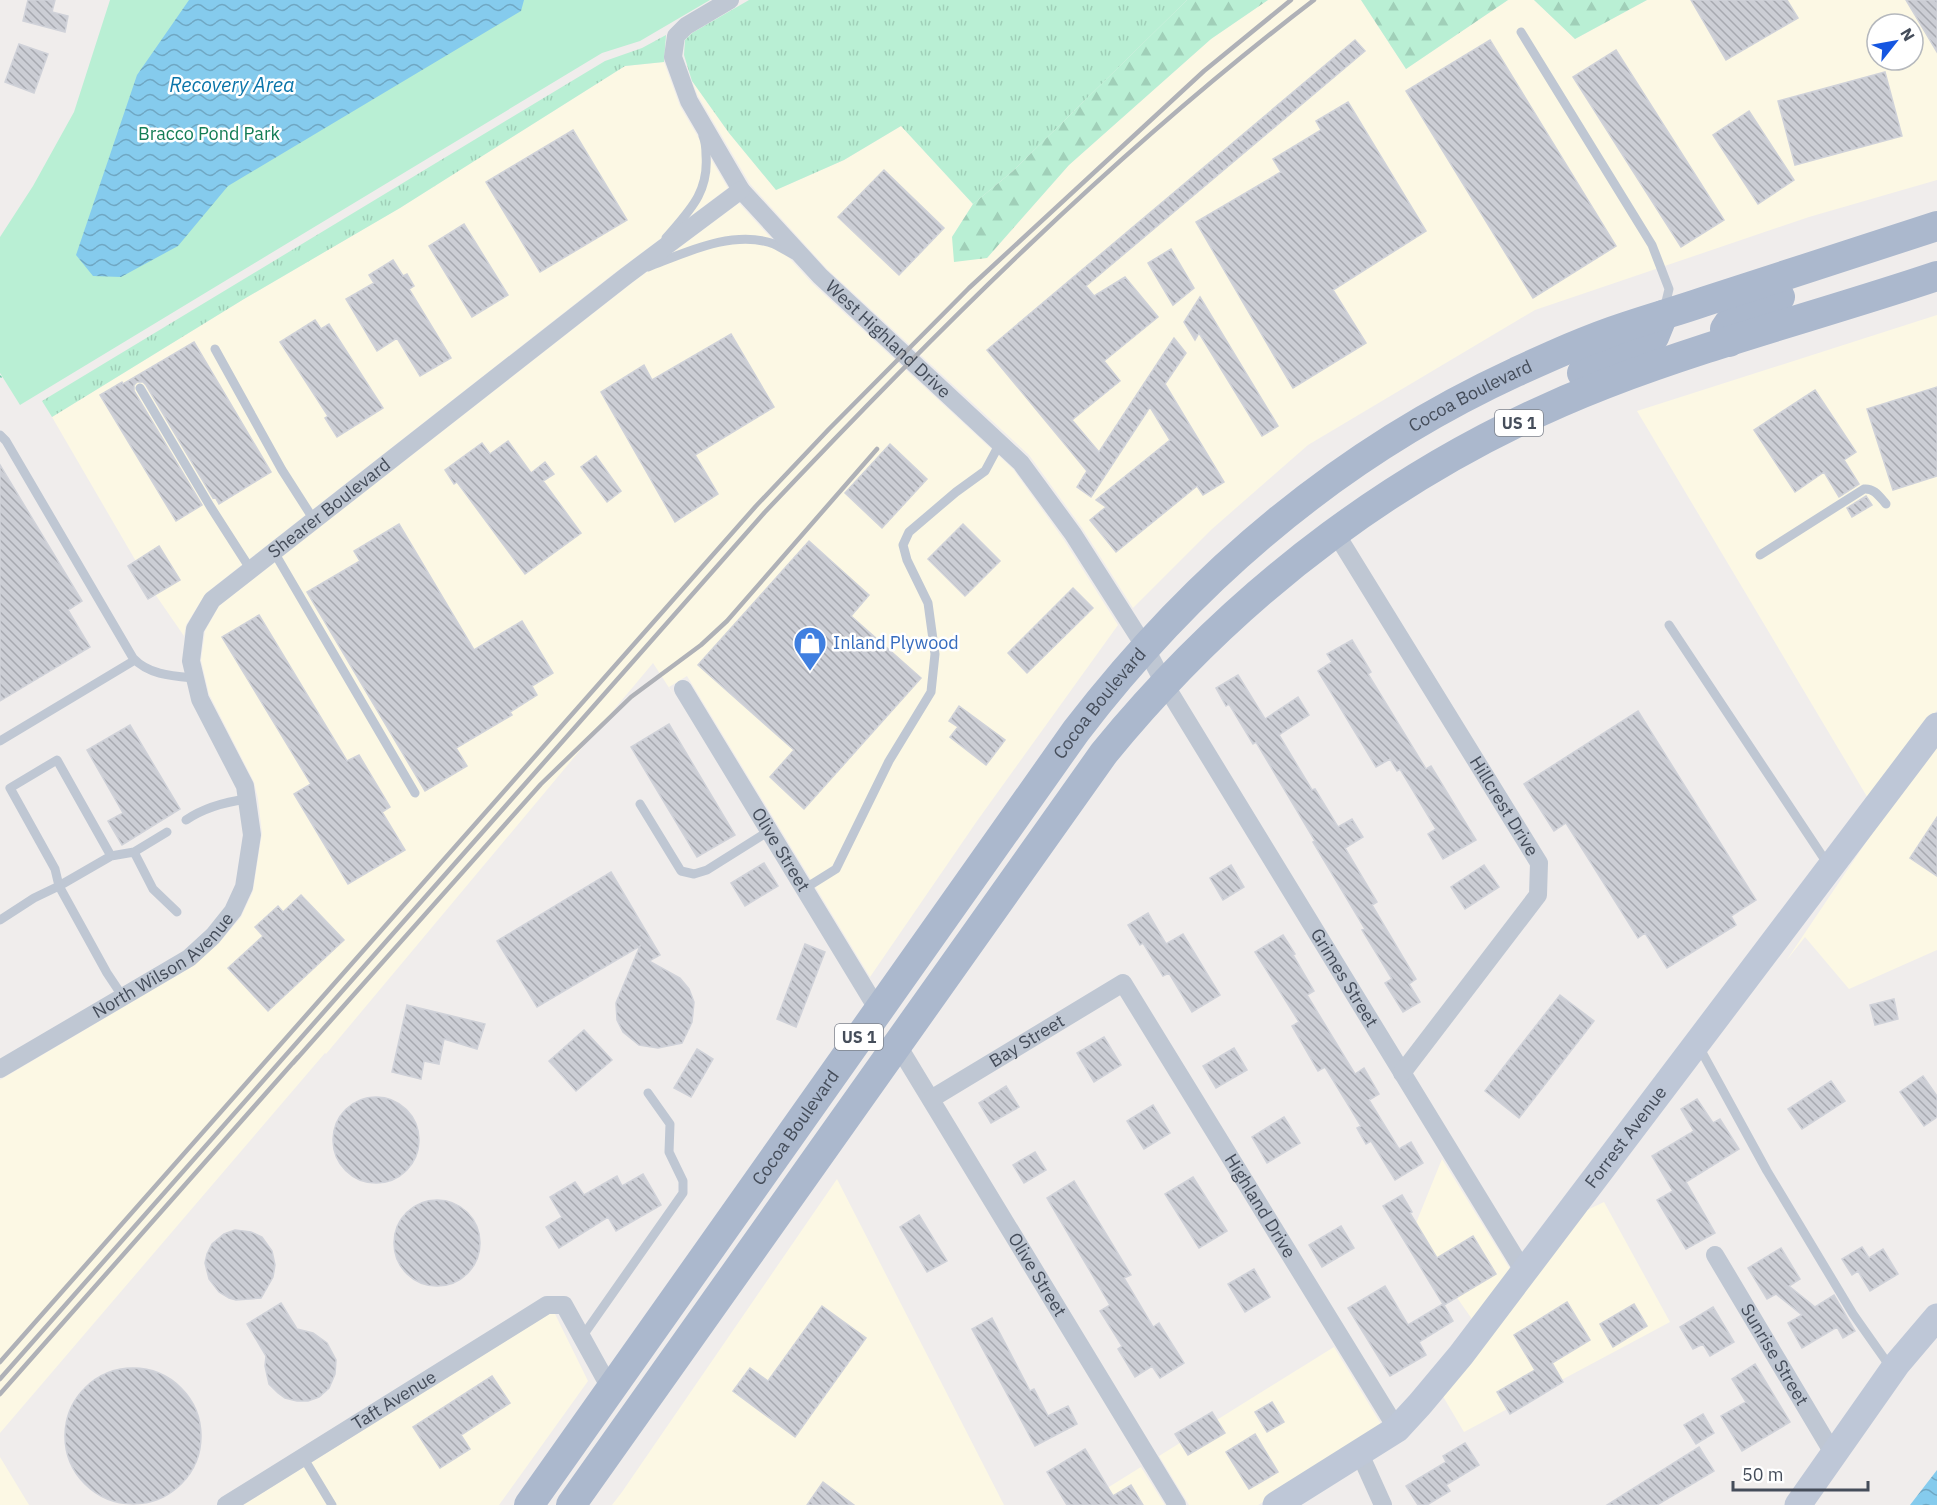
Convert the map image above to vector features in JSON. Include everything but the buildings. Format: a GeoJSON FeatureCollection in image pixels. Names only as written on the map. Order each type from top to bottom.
{"type":"FeatureCollection","features":[{"type":"Feature","properties":{"kind":"main road","name":"Cocoa Boulevard"},"geometry":{"type":"LineString","coordinates":[[529,1505],[1076,731],[1108,690],[1185,604],[1267,528],[1326,483],[1414,424],[1516,372],[1623,328],[1935,227]]}},
{"type":"Feature","properties":{"kind":"main road"},"geometry":{"type":"LineString","coordinates":[[1729,342],[1725,329],[1731,318],[1746,309],[1908,252],[1935,227]]}},
{"type":"Feature","properties":{"kind":"main road","name":"Cocoa Boulevard"},"geometry":{"type":"LineString","coordinates":[[571,1505],[1080,784],[1164,683],[1247,604],[1335,532],[1382,499],[1446,461],[1536,415],[1585,393],[1654,367],[1937,276]]}},
{"type":"Feature","properties":{"kind":"main road"},"geometry":{"type":"LineString","coordinates":[[1446,461],[1482,420],[1639,348],[1654,337],[1663,315]]}},
{"type":"Feature","properties":{"kind":"main road"},"geometry":{"type":"LineString","coordinates":[[897,1044],[895,1028],[903,1004],[985,886],[998,840]]}},
{"type":"Feature","properties":{"kind":"main road"},"geometry":{"type":"LineString","coordinates":[[751,1250],[777,1193],[877,1049],[881,1029],[878,1010]]}},
{"type":"Feature","properties":{"kind":"street","name":"West Highland Drive"},"geometry":{"type":"LineString","coordinates":[[730,0],[686,26],[676,36],[674,57],[689,101],[741,190],[820,276],[1021,463],[1073,534],[1145,647],[1164,683]]}},
{"type":"Feature","properties":{"kind":"street","name":"Shearer Boulevard"},"geometry":{"type":"LineString","coordinates":[[248,805],[245,786],[200,699],[191,661],[195,629],[212,600],[627,276],[741,190]]}},
{"type":"Feature","properties":{"kind":"street","name":"Hillcrest Drive"},"geometry":{"type":"LineString","coordinates":[[1335,532],[1539,863],[1538,895],[1402,1073]]}},
{"type":"Feature","properties":{"kind":"street","name":"Grimes Street"},"geometry":{"type":"LineString","coordinates":[[1164,683],[1524,1272]]}},
{"type":"Feature","properties":{"kind":"street","name":"Olive Street"},"geometry":{"type":"LineString","coordinates":[[683,689],[878,1010]]}},
{"type":"Feature","properties":{"kind":"street","name":"Forrest Avenue"},"geometry":{"type":"LineString","coordinates":[[1276,1505],[1397,1429],[1420,1404],[1461,1355],[1937,726]]}},
{"type":"Feature","properties":{"kind":"street","name":"North Wilson Avenue"},"geometry":{"type":"LineString","coordinates":[[0,1069],[189,958],[213,936],[233,911],[244,887],[252,835],[248,805]]}},
{"type":"Feature","properties":{"kind":"street","name":"Bay Street"},"geometry":{"type":"LineString","coordinates":[[931,1099],[1123,982]]}},
{"type":"Feature","properties":{"kind":"street","name":"Highland Drive"},"geometry":{"type":"LineString","coordinates":[[1123,982],[1397,1429]]}},
{"type":"Feature","properties":{"kind":"street","name":"Olive Street"},"geometry":{"type":"LineString","coordinates":[[897,1044],[1177,1505]]}},
{"type":"Feature","properties":{"kind":"street","name":"Sunrise Street"},"geometry":{"type":"LineString","coordinates":[[1715,1256],[1833,1453]]}},
{"type":"Feature","properties":{"kind":"street","name":"Taft Avenue"},"geometry":{"type":"LineString","coordinates":[[226,1505],[547,1305],[564,1305],[582,1337]]}},
{"type":"Feature","properties":{"kind":"street"},"geometry":{"type":"LineString","coordinates":[[1798,1505],[1893,1370],[1937,1317]]}},
{"type":"Feature","properties":{"kind":"street"},"geometry":{"type":"LineString","coordinates":[[582,1337],[610,1388]]}},
{"type":"Feature","properties":{"kind":"street"},"geometry":{"type":"LineString","coordinates":[[1360,1454],[1383,1505]]}},
{"type":"Feature","properties":{"kind":"lane"},"geometry":{"type":"LineString","coordinates":[[1521,32],[1652,244],[1669,289],[1663,315]]}},
{"type":"Feature","properties":{"kind":"lane","name":"Shearer Boulevard"},"geometry":{"type":"LineString","coordinates":[[627,276],[664,241],[692,207],[704,188],[707,166],[705,142],[689,101]]}},
{"type":"Feature","properties":{"kind":"lane","name":"Shearer Boulevard"},"geometry":{"type":"LineString","coordinates":[[627,276],[702,246],[739,239],[772,244],[795,256],[820,276]]}},
{"type":"Feature","properties":{"kind":"lane"},"geometry":{"type":"LineString","coordinates":[[215,349],[282,470],[314,520]]}},
{"type":"Feature","properties":{"kind":"lane"},"geometry":{"type":"LineString","coordinates":[[140,388],[251,570]]}},
{"type":"Feature","properties":{"kind":"lane"},"geometry":{"type":"LineString","coordinates":[[0,435],[6,441],[135,660],[141,667],[168,676],[195,678]]}},
{"type":"Feature","properties":{"kind":"lane"},"geometry":{"type":"LineString","coordinates":[[804,889],[836,869],[889,761],[931,692],[935,654],[928,603],[907,560],[903,545],[909,532],[956,492],[986,471],[1000,444]]}},
{"type":"Feature","properties":{"kind":"lane"},"geometry":{"type":"LineString","coordinates":[[1760,555],[1864,489],[1876,493],[1886,504]]}},
{"type":"Feature","properties":{"kind":"lane"},"geometry":{"type":"LineString","coordinates":[[274,552],[415,793]]}},
{"type":"Feature","properties":{"kind":"lane"},"geometry":{"type":"LineString","coordinates":[[1669,626],[1830,867]]}},
{"type":"Feature","properties":{"kind":"lane"},"geometry":{"type":"LineString","coordinates":[[0,741],[135,660]]}},
{"type":"Feature","properties":{"kind":"lane"},"geometry":{"type":"LineString","coordinates":[[111,856],[57,760],[5,789],[55,869],[59,886],[107,974],[123,997]]}},
{"type":"Feature","properties":{"kind":"lane"},"geometry":{"type":"LineString","coordinates":[[186,820],[201,810],[225,802],[248,805]]}},
{"type":"Feature","properties":{"kind":"lane"},"geometry":{"type":"LineString","coordinates":[[640,804],[681,871],[694,874],[707,870],[769,831]]}},
{"type":"Feature","properties":{"kind":"lane"},"geometry":{"type":"LineString","coordinates":[[0,920],[34,898],[111,856],[134,852],[167,832]]}},
{"type":"Feature","properties":{"kind":"lane"},"geometry":{"type":"LineString","coordinates":[[134,852],[153,889],[177,912]]}},
{"type":"Feature","properties":{"kind":"lane"},"geometry":{"type":"LineString","coordinates":[[1697,1043],[1773,1181],[1853,1314],[1893,1370]]}},
{"type":"Feature","properties":{"kind":"lane"},"geometry":{"type":"LineString","coordinates":[[582,1337],[683,1193],[683,1181],[669,1152],[670,1124],[648,1093]]}},
{"type":"Feature","properties":{"kind":"lane"},"geometry":{"type":"LineString","coordinates":[[303,1457],[332,1505]]}},
{"type":"Feature","properties":{"kind":"shaded area"},"geometry":{"type":"Polygon","coordinates":[[[1268,0],[1361,0],[1406,69],[1508,0],[1534,0],[1575,39],[1647,0],[1937,0],[1937,180],[1809,217],[1535,310],[1308,445],[1212,529],[1133,608],[1082,528],[1029,455],[827,269],[750,184],[698,96],[692,81],[729,133],[776,190],[844,160],[901,126],[973,204],[952,237],[987,258],[1069,165],[1211,39],[1268,0]]]}},
{"type":"Feature","properties":{"kind":"shaded area"},"geometry":{"type":"Polygon","coordinates":[[[664,62],[680,106],[728,188],[612,275],[206,593],[186,625],[184,636],[155,594],[52,417],[244,299],[400,208],[625,66],[664,62]]]}},
{"type":"Feature","properties":{"kind":"shaded area"},"geometry":{"type":"Polygon","coordinates":[[[739,203],[812,283],[1013,469],[1064,540],[1118,625],[977,821],[870,977],[687,676],[669,687],[677,700],[653,663],[326,1054],[0,1433],[0,1080],[193,966],[219,943],[241,917],[253,891],[262,833],[258,799],[254,782],[209,694],[201,660],[205,631],[219,606],[632,283],[739,203]]]}},
{"type":"Feature","properties":{"kind":"shaded area"},"geometry":{"type":"Polygon","coordinates":[[[1937,315],[1937,710],[1869,800],[1637,411],[1937,315]]]}},
{"type":"Feature","properties":{"kind":"shaded area"},"geometry":{"type":"Polygon","coordinates":[[[1937,742],[1937,950],[1849,989],[1805,937],[1786,961],[1881,820],[1937,742]]]}},
{"type":"Feature","properties":{"kind":"shaded area"},"geometry":{"type":"Polygon","coordinates":[[[1442,1159],[1512,1272],[1474,1322],[1412,1233],[1442,1159]]]}},
{"type":"Feature","properties":{"kind":"shaded area"},"geometry":{"type":"Polygon","coordinates":[[[837,1179],[1004,1505],[612,1505],[622,1492],[837,1179]]]}},
{"type":"Feature","properties":{"kind":"shaded area"},"geometry":{"type":"Polygon","coordinates":[[[1604,1202],[1670,1322],[1464,1432],[1441,1393],[1581,1213],[1604,1202]]]}},
{"type":"Feature","properties":{"kind":"shaded area"},"geometry":{"type":"Polygon","coordinates":[[[549,1314],[555,1314],[588,1381],[499,1505],[243,1505],[549,1314]]]}},
{"type":"Feature","properties":{"kind":"shaded area"},"geometry":{"type":"Polygon","coordinates":[[[1334,1347],[1383,1427],[1258,1505],[1189,1505],[1159,1456],[1334,1347]]]}},
{"type":"Feature","properties":{"kind":"shaded area"},"geometry":{"type":"Polygon","coordinates":[[[0,1457],[29,1505],[0,1505],[0,1457]]]}},
{"type":"Feature","properties":{"kind":"shaded area"},"geometry":{"type":"Polygon","coordinates":[[[1141,1467],[1165,1505],[1080,1505],[1141,1467]]]}},
{"type":"Feature","properties":{"kind":"green space","name":"Bracco Pond Park"},"geometry":{"type":"Polygon","coordinates":[[[110,0],[710,0],[640,41],[602,53],[20,405],[0,373],[0,237],[33,186],[74,112],[110,0]]]}},
{"type":"Feature","properties":{"kind":"green space"},"geometry":{"type":"Polygon","coordinates":[[[749,0],[1187,0],[1013,171],[973,204],[901,126],[844,160],[776,190],[729,133],[692,81],[684,55],[685,40],[692,33],[749,0]]]}},
{"type":"Feature","properties":{"kind":"green space"},"geometry":{"type":"Polygon","coordinates":[[[1187,0],[1268,0],[1211,39],[1069,165],[987,258],[954,262],[952,237],[973,204],[1013,171],[1187,0]]]}},
{"type":"Feature","properties":{"kind":"green space"},"geometry":{"type":"Polygon","coordinates":[[[1361,0],[1508,0],[1406,69],[1361,0]]]}},
{"type":"Feature","properties":{"kind":"green space"},"geometry":{"type":"Polygon","coordinates":[[[1534,0],[1647,0],[1575,39],[1534,0]]]}},
{"type":"Feature","properties":{"kind":"green space"},"geometry":{"type":"Polygon","coordinates":[[[666,35],[664,62],[625,66],[400,208],[244,299],[52,417],[42,401],[605,61],[642,48],[666,35]]]}},
{"type":"Feature","properties":{"kind":"water","name":"Recovery Area"},"geometry":{"type":"Polygon","coordinates":[[[189,0],[524,0],[521,11],[228,186],[178,246],[121,277],[93,276],[76,255],[137,75],[189,0]]]}},
{"type":"Feature","properties":{"kind":"water"},"geometry":{"type":"Polygon","coordinates":[[[1937,1470],[1937,1505],[1910,1505],[1937,1470]]]}},
{"type":"Feature","properties":{"kind":"railway"},"geometry":{"type":"LineString","coordinates":[[0,1362],[756,506],[969,288],[1204,71],[1291,0]]}},
{"type":"Feature","properties":{"kind":"railway"},"geometry":{"type":"LineString","coordinates":[[0,1379],[765,512],[895,377],[1029,245],[1168,119],[1314,0]]}},
{"type":"Feature","properties":{"kind":"railway"},"geometry":{"type":"LineString","coordinates":[[293,1063],[541,784],[631,697],[701,645],[727,621],[877,449]]}},
{"type":"Feature","properties":{"kind":"railway"},"geometry":{"type":"LineString","coordinates":[[0,1394],[298,1057]]}},
{"type":"Feature","properties":{"kind":"place","name":"Inland Plywood"},"geometry":{"type":"Point","coordinates":[810,672]}}]}
